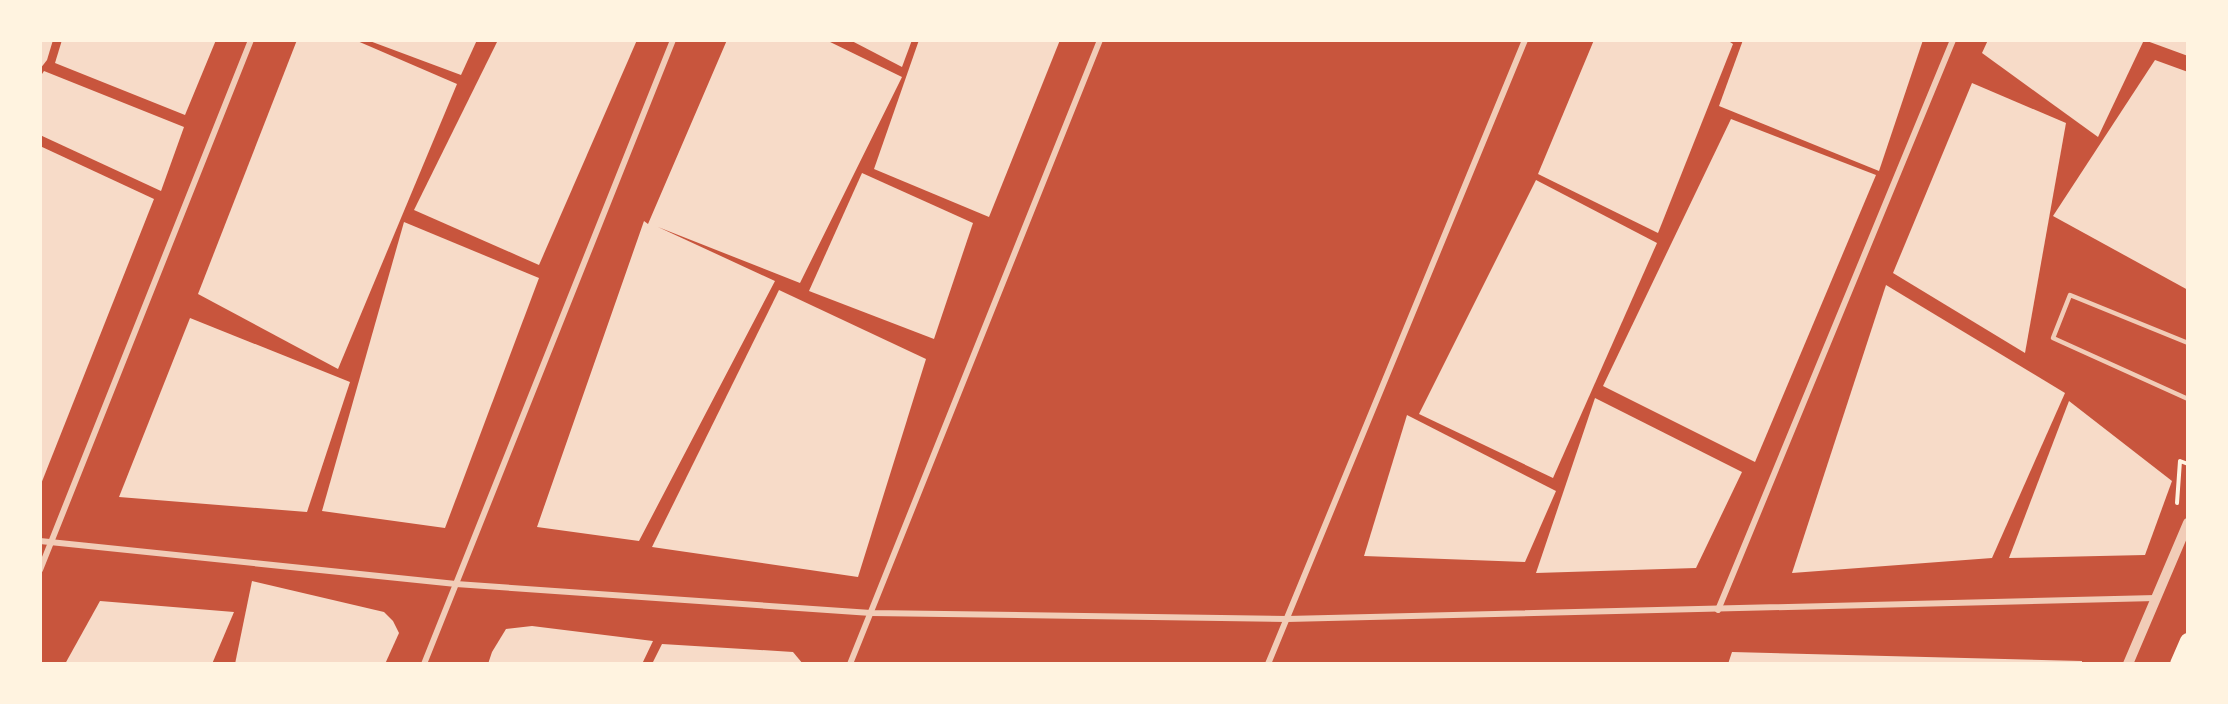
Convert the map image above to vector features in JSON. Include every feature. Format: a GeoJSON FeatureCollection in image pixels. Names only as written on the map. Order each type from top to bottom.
{"type":"FeatureCollection","features":[{"type":"Feature","properties":{"kind":"highway"},"geometry":{"type":"LineString","coordinates":[[2178,663],[2187,641]]}},
{"type":"Feature","properties":{"kind":"street"},"geometry":{"type":"LineString","coordinates":[[40,570],[251,40]]}},
{"type":"Feature","properties":{"kind":"street"},"geometry":{"type":"LineString","coordinates":[[424,663],[673,40]]}},
{"type":"Feature","properties":{"kind":"street"},"geometry":{"type":"LineString","coordinates":[[850,663],[1100,40]]}},
{"type":"Feature","properties":{"kind":"street"},"geometry":{"type":"LineString","coordinates":[[1268,663],[1525,40]]}},
{"type":"Feature","properties":{"kind":"street"},"geometry":{"type":"LineString","coordinates":[[1718,610],[1953,40]]}},
{"type":"Feature","properties":{"kind":"street"},"geometry":{"type":"LineString","coordinates":[[2128,663],[2187,523]]}},
{"type":"Feature","properties":{"kind":"street"},"geometry":{"type":"LineString","coordinates":[[40,541],[456,584],[870,613],[1287,619],[2156,598]]}},
{"type":"Feature","properties":{"kind":"lane"},"geometry":{"type":"LineString","coordinates":[[2187,343],[2070,295],[2052,338],[2187,399]]}},
{"type":"Feature","properties":{"kind":"path"},"geometry":{"type":"LineString","coordinates":[[2180,461],[2187,464]]}},
{"type":"Feature","properties":{"kind":"building"},"geometry":{"type":"Polygon","coordinates":[[[40,40],[53,40],[47,60],[40,69],[40,40]]]}},
{"type":"Feature","properties":{"kind":"building"},"geometry":{"type":"Polygon","coordinates":[[[62,40],[216,40],[185,115],[55,63],[62,40]]]}},
{"type":"Feature","properties":{"kind":"building"},"geometry":{"type":"Polygon","coordinates":[[[297,40],[355,40],[457,84],[338,369],[198,294],[297,40]]]}},
{"type":"Feature","properties":{"kind":"building"},"geometry":{"type":"Polygon","coordinates":[[[367,40],[477,40],[461,75],[367,40]]]}},
{"type":"Feature","properties":{"kind":"building"},"geometry":{"type":"Polygon","coordinates":[[[498,40],[637,40],[539,265],[414,210],[498,40]]]}},
{"type":"Feature","properties":{"kind":"building"},"geometry":{"type":"Polygon","coordinates":[[[727,40],[826,40],[902,77],[800,283],[658,227],[775,281],[639,541],[537,527],[644,221],[648,224],[727,40]]]}},
{"type":"Feature","properties":{"kind":"building"},"geometry":{"type":"Polygon","coordinates":[[[850,40],[912,40],[902,67],[850,40]]]}},
{"type":"Feature","properties":{"kind":"building"},"geometry":{"type":"Polygon","coordinates":[[[919,40],[1060,40],[989,217],[874,169],[919,40]]]}},
{"type":"Feature","properties":{"kind":"building"},"geometry":{"type":"Polygon","coordinates":[[[1594,40],[1727,40],[1733,44],[1658,233],[1538,174],[1594,40]]]}},
{"type":"Feature","properties":{"kind":"building"},"geometry":{"type":"Polygon","coordinates":[[[1743,40],[1923,40],[1879,171],[1719,106],[1743,40]]]}},
{"type":"Feature","properties":{"kind":"building"},"geometry":{"type":"Polygon","coordinates":[[[1988,40],[2144,40],[2098,137],[1982,53],[1988,40]]]}},
{"type":"Feature","properties":{"kind":"building"},"geometry":{"type":"Polygon","coordinates":[[[2188,40],[2188,56],[2147,41],[2188,40]]]}},
{"type":"Feature","properties":{"kind":"building"},"geometry":{"type":"Polygon","coordinates":[[[2155,60],[2188,72],[2188,290],[2053,216],[2155,60]]]}},
{"type":"Feature","properties":{"kind":"building"},"geometry":{"type":"Polygon","coordinates":[[[44,71],[184,127],[161,191],[40,135],[40,77],[44,71]]]}},
{"type":"Feature","properties":{"kind":"building"},"geometry":{"type":"Polygon","coordinates":[[[1972,83],[2066,123],[2025,353],[1893,273],[1972,83]]]}},
{"type":"Feature","properties":{"kind":"building"},"geometry":{"type":"Polygon","coordinates":[[[1731,119],[1876,175],[1755,462],[1603,386],[1731,119]]]}},
{"type":"Feature","properties":{"kind":"building"},"geometry":{"type":"Polygon","coordinates":[[[40,146],[154,199],[41,484],[40,484],[40,146]]]}},
{"type":"Feature","properties":{"kind":"building"},"geometry":{"type":"Polygon","coordinates":[[[862,173],[973,223],[934,339],[809,291],[862,173]]]}},
{"type":"Feature","properties":{"kind":"building"},"geometry":{"type":"Polygon","coordinates":[[[1536,180],[1657,243],[1553,478],[1419,414],[1536,180]]]}},
{"type":"Feature","properties":{"kind":"building"},"geometry":{"type":"Polygon","coordinates":[[[404,222],[539,278],[445,528],[322,511],[404,222]]]}},
{"type":"Feature","properties":{"kind":"building"},"geometry":{"type":"Polygon","coordinates":[[[1886,285],[2065,393],[1992,558],[1792,573],[1886,285]]]}},
{"type":"Feature","properties":{"kind":"building"},"geometry":{"type":"Polygon","coordinates":[[[779,290],[926,359],[858,577],[652,547],[779,290]]]}},
{"type":"Feature","properties":{"kind":"building"},"geometry":{"type":"Polygon","coordinates":[[[190,318],[350,382],[307,512],[119,497],[190,318]]]}},
{"type":"Feature","properties":{"kind":"building"},"geometry":{"type":"Polygon","coordinates":[[[1595,398],[1742,472],[1696,568],[1536,573],[1595,398]]]}},
{"type":"Feature","properties":{"kind":"building"},"geometry":{"type":"Polygon","coordinates":[[[2069,401],[2172,481],[2145,555],[2009,558],[2069,401]]]}},
{"type":"Feature","properties":{"kind":"building"},"geometry":{"type":"Polygon","coordinates":[[[1407,415],[1556,491],[1525,562],[1364,556],[1407,415]]]}},
{"type":"Feature","properties":{"kind":"building"},"geometry":{"type":"Polygon","coordinates":[[[252,581],[384,612],[393,621],[399,633],[385,664],[235,664],[252,581]]]}},
{"type":"Feature","properties":{"kind":"building"},"geometry":{"type":"Polygon","coordinates":[[[100,601],[234,612],[212,664],[65,664],[100,601]]]}},
{"type":"Feature","properties":{"kind":"building"},"geometry":{"type":"Polygon","coordinates":[[[532,626],[653,641],[642,664],[488,664],[492,652],[506,629],[532,626]]]}},
{"type":"Feature","properties":{"kind":"building"},"geometry":{"type":"Polygon","coordinates":[[[662,644],[793,652],[803,664],[652,664],[662,644]]]}},
{"type":"Feature","properties":{"kind":"building"},"geometry":{"type":"Polygon","coordinates":[[[1732,652],[2082,661],[2082,664],[1728,664],[1732,652]]]}}]}
